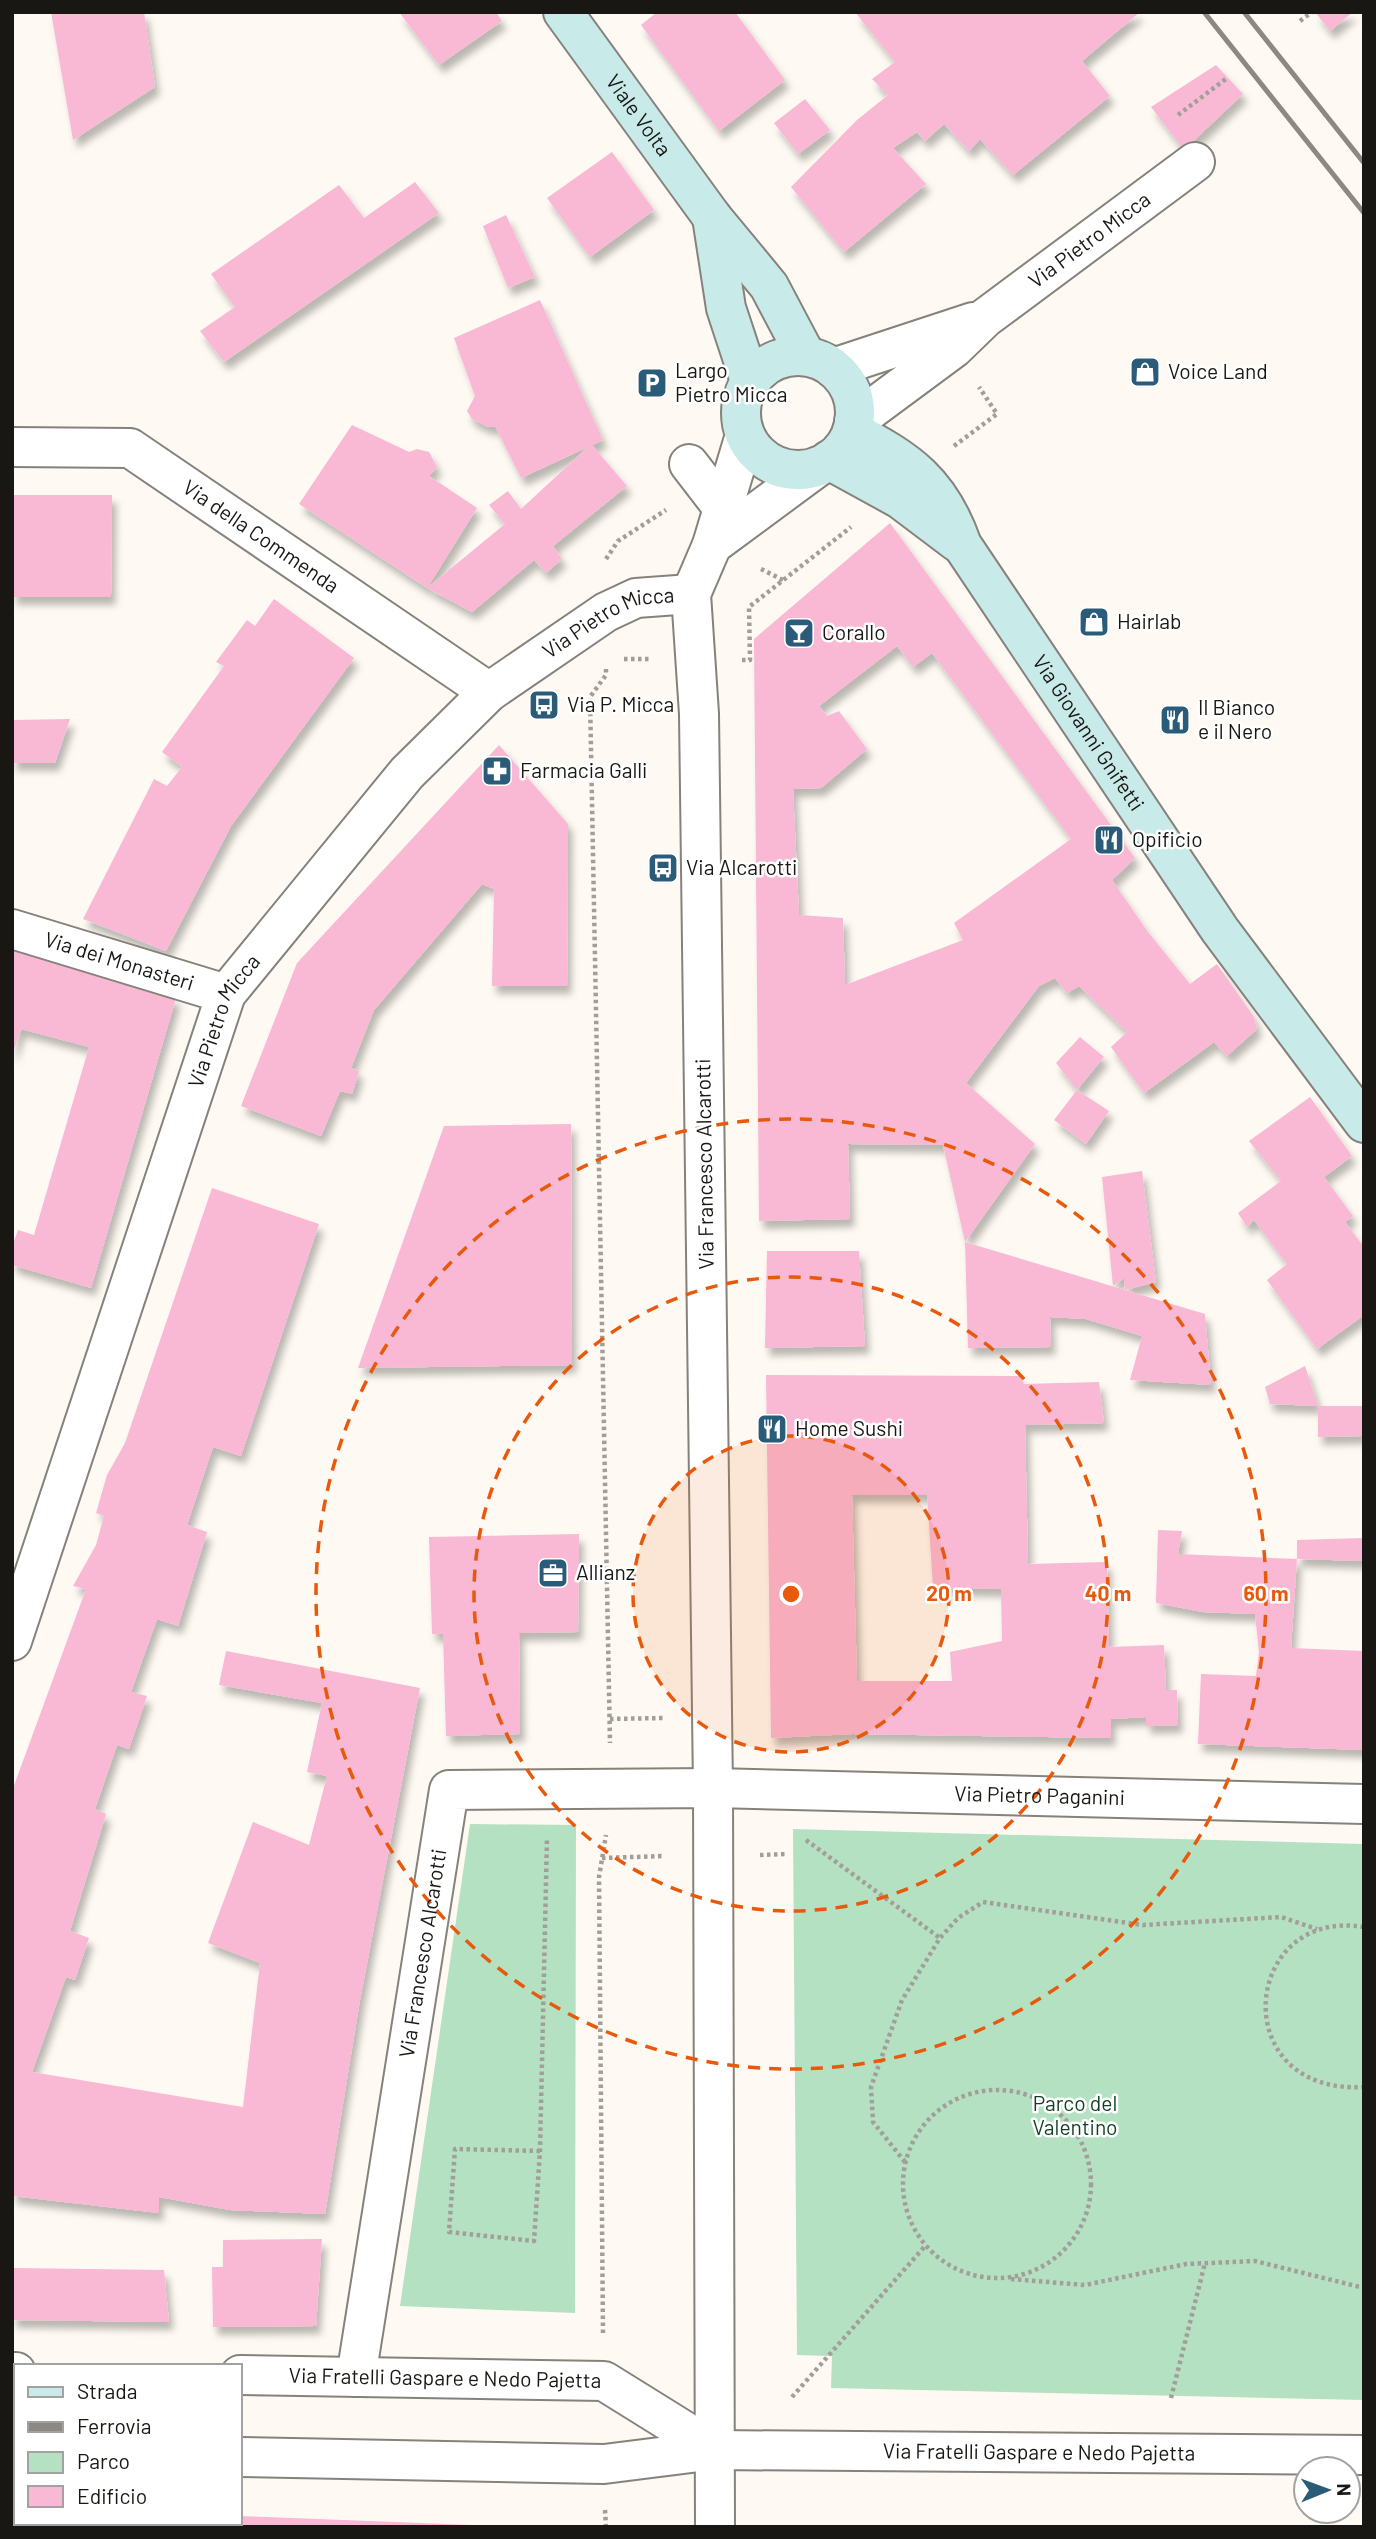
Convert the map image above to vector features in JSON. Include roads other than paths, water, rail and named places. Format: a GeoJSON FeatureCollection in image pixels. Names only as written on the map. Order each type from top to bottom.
{"type":"FeatureCollection","features":[{"type":"Feature","properties":{"kind":"street","name":"Viale Volta"},"geometry":{"type":"LineString","coordinates":[[564,12],[712,217],[769,286],[820,362]]}},
{"type":"Feature","properties":{"kind":"street","name":"Via Pietro Micca"},"geometry":{"type":"LineString","coordinates":[[712,545],[838,445],[954,348],[985,318],[1195,162]]}},
{"type":"Feature","properties":{"kind":"street","name":"Viale Volta"},"geometry":{"type":"LineString","coordinates":[[712,217],[726,308],[750,381]]}},
{"type":"Feature","properties":{"kind":"street","name":"Via Pietro Micca"},"geometry":{"type":"LineString","coordinates":[[820,362],[985,318]]}},
{"type":"Feature","properties":{"kind":"street"},"geometry":{"type":"LineString","coordinates":[[774,361],[820,362],[852,395],[838,445],[805,470],[773,465],[761,457],[745,435],[740,408],[750,381],[774,361]]}},
{"type":"Feature","properties":{"kind":"street"},"geometry":{"type":"LineString","coordinates":[[712,545],[745,435]]}},
{"type":"Feature","properties":{"kind":"street","name":"Via Giovanni Gnifetti"},"geometry":{"type":"LineString","coordinates":[[838,445],[900,499],[962,545],[1220,930],[1364,1123]]}},
{"type":"Feature","properties":{"kind":"street","name":"Via della Commenda"},"geometry":{"type":"LineString","coordinates":[[12,447],[130,448],[489,692]]}},
{"type":"Feature","properties":{"kind":"street"},"geometry":{"type":"LineString","coordinates":[[689,464],[723,508]]}},
{"type":"Feature","properties":{"kind":"street","name":"Via Francesco Alcarotti"},"geometry":{"type":"LineString","coordinates":[[712,545],[691,594],[699,715],[713,1788],[715,2527]]}},
{"type":"Feature","properties":{"kind":"street","name":"Via Pietro Micca"},"geometry":{"type":"LineString","coordinates":[[12,1641],[226,993],[407,773],[489,692],[606,612],[636,598],[691,594]]}},
{"type":"Feature","properties":{"kind":"street","name":"Via dei Monasteri"},"geometry":{"type":"LineString","coordinates":[[12,929],[226,993]]}},
{"type":"Feature","properties":{"kind":"street","name":"Via Francesco Alcarotti"},"geometry":{"type":"LineString","coordinates":[[356,2377],[449,1790],[713,1788]]}},
{"type":"Feature","properties":{"kind":"street","name":"Via Pietro Paganini"},"geometry":{"type":"LineString","coordinates":[[713,1788],[1364,1804]]}},
{"type":"Feature","properties":{"kind":"street","name":"Via Fratelli Gaspare e Nedo Pajetta"},"geometry":{"type":"LineString","coordinates":[[242,2375],[604,2381],[715,2451]]}},
{"type":"Feature","properties":{"kind":"street","name":"Via Fratelli Gaspare e Nedo Pajetta"},"geometry":{"type":"LineString","coordinates":[[242,2457],[604,2464],[715,2451],[1364,2455]]}},
{"type":"Feature","properties":{"kind":"railway"},"geometry":{"type":"LineString","coordinates":[[1204,12],[1364,213]]}},
{"type":"Feature","properties":{"kind":"railway"},"geometry":{"type":"LineString","coordinates":[[1244,12],[1364,163]]}},
{"type":"Feature","properties":{"kind":"place","name":"Voice Land"},"geometry":{"type":"Point","coordinates":[1145,372]}},
{"type":"Feature","properties":{"kind":"place","name":"Largo Pietro Micca"},"geometry":{"type":"Point","coordinates":[652,383]}},
{"type":"Feature","properties":{"kind":"place","name":"Hairlab"},"geometry":{"type":"Point","coordinates":[1094,622]}},
{"type":"Feature","properties":{"kind":"place","name":"Corallo"},"geometry":{"type":"Point","coordinates":[799,633]}},
{"type":"Feature","properties":{"kind":"place","name":"Via P. Micca"},"geometry":{"type":"Point","coordinates":[544,705]}},
{"type":"Feature","properties":{"kind":"place","name":"Il Bianco e il Nero"},"geometry":{"type":"Point","coordinates":[1175,720]}},
{"type":"Feature","properties":{"kind":"place","name":"Farmacia Galli"},"geometry":{"type":"Point","coordinates":[497,771]}},
{"type":"Feature","properties":{"kind":"place","name":"Opificio"},"geometry":{"type":"Point","coordinates":[1109,840]}},
{"type":"Feature","properties":{"kind":"place","name":"Via Alcarotti"},"geometry":{"type":"Point","coordinates":[663,868]}},
{"type":"Feature","properties":{"kind":"place","name":"Home Sushi"},"geometry":{"type":"Point","coordinates":[772,1429]}},
{"type":"Feature","properties":{"kind":"place","name":"Allianz"},"geometry":{"type":"Point","coordinates":[553,1573]}},
{"type":"Feature","properties":{"kind":"park label","name":"Parco del Valentino"},"geometry":{"type":"Point","coordinates":[1075,2116]}}]}
